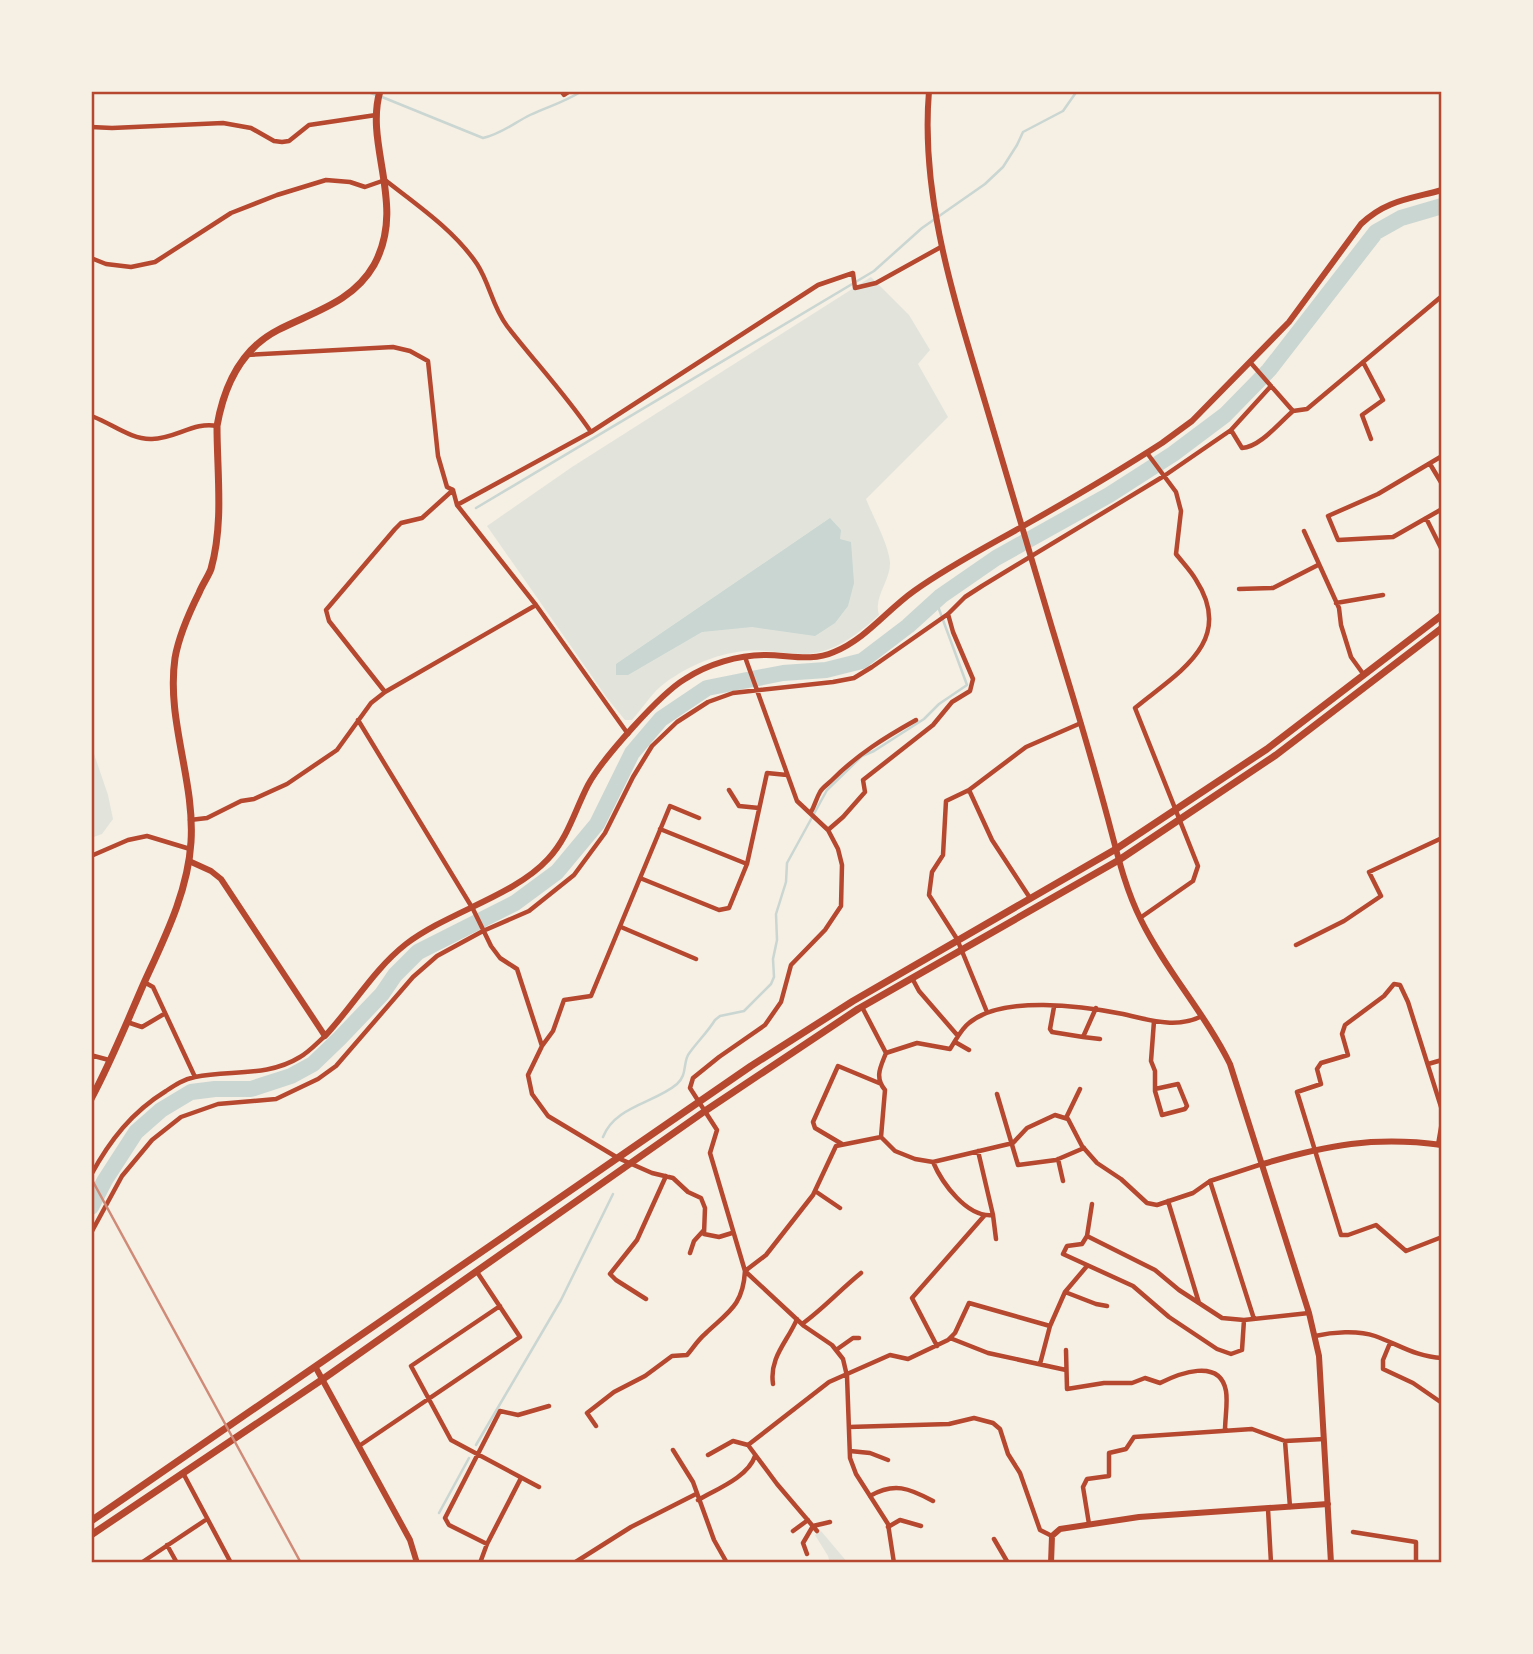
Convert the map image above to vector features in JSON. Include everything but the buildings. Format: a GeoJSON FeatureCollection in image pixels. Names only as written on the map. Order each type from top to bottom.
{"type":"FeatureCollection","features":[{"type":"Feature","properties":{"kind":"main road"},"geometry":{"type":"LineString","coordinates":[[91,1099],[172,920],[189,861],[188,790],[173,695],[175,658],[199,591],[210,571],[219,511],[217,426],[229,385],[246,355],[277,331],[332,306],[360,282],[373,266],[385,233],[387,206],[377,115],[380,91]]}},
{"type":"Feature","properties":{"kind":"main road"},"geometry":{"type":"LineString","coordinates":[[91,1521],[751,1066],[957,939],[1116,849],[1267,749],[1442,615]]}},
{"type":"Feature","properties":{"kind":"main road"},"geometry":{"type":"LineString","coordinates":[[91,1535],[323,1379],[705,1111],[862,1007],[1119,860],[1276,755],[1442,628]]}},
{"type":"Feature","properties":{"kind":"street"},"geometry":{"type":"LineString","coordinates":[[561,91],[564,95],[570,91]]}},
{"type":"Feature","properties":{"kind":"street"},"geometry":{"type":"LineString","coordinates":[[929,91],[931,191],[941,247],[1119,860],[1140,918],[1158,951],[1203,1016],[1230,1064],[1309,1313],[1319,1356],[1331,1563]]}},
{"type":"Feature","properties":{"kind":"street"},"geometry":{"type":"LineString","coordinates":[[91,127],[223,123],[250,128],[274,141],[282,142],[289,141],[309,125],[377,115]]}},
{"type":"Feature","properties":{"kind":"street"},"geometry":{"type":"LineString","coordinates":[[91,258],[106,264],[131,267],[155,262],[231,213],[277,195],[326,180],[365,187],[385,180],[459,242],[476,262],[496,311],[554,381],[591,432]]}},
{"type":"Feature","properties":{"kind":"street"},"geometry":{"type":"LineString","coordinates":[[91,1175],[119,1130],[146,1104],[183,1080],[260,1072],[282,1066],[302,1056],[325,1036],[374,976],[405,945],[434,925],[513,885],[548,859],[575,818],[589,783],[604,762],[664,695],[681,681],[701,669],[765,655],[809,658],[832,654],[862,636],[914,591],[1149,455],[1192,421],[1289,323],[1361,224],[1373,212],[1385,205],[1442,190]]}},
{"type":"Feature","properties":{"kind":"street"},"geometry":{"type":"LineString","coordinates":[[457,505],[591,432],[818,285],[853,273],[855,288],[876,283],[941,247]]}},
{"type":"Feature","properties":{"kind":"street"},"geometry":{"type":"LineString","coordinates":[[1231,430],[1242,448],[1263,439],[1293,411],[1307,410],[1442,296]]}},
{"type":"Feature","properties":{"kind":"street"},"geometry":{"type":"LineString","coordinates":[[246,355],[393,347],[422,355],[428,360],[438,456],[447,487],[453,490],[457,505],[536,605],[629,735]]}},
{"type":"Feature","properties":{"kind":"street"},"geometry":{"type":"LineString","coordinates":[[1250,362],[1293,411]]}},
{"type":"Feature","properties":{"kind":"street"},"geometry":{"type":"LineString","coordinates":[[1363,362],[1383,400],[1362,415],[1371,439]]}},
{"type":"Feature","properties":{"kind":"street"},"geometry":{"type":"LineString","coordinates":[[91,1233],[122,1177],[152,1140],[181,1117],[218,1104],[276,1099],[318,1079],[336,1066],[413,977],[437,956],[482,929],[529,911],[574,875],[593,853],[652,746],[677,722],[708,702],[733,693],[854,678],[947,614],[965,597],[1231,430],[1269,384]]}},
{"type":"Feature","properties":{"kind":"street"},"geometry":{"type":"LineString","coordinates":[[91,419],[94,417],[137,437],[152,439],[170,437],[207,424],[217,426]]}},
{"type":"Feature","properties":{"kind":"street"},"geometry":{"type":"LineString","coordinates":[[1140,918],[1193,881],[1198,866],[1135,708],[1192,659],[1208,639],[1210,620],[1197,581],[1176,554],[1181,511],[1176,492],[1149,455]]}},
{"type":"Feature","properties":{"kind":"street"},"geometry":{"type":"LineString","coordinates":[[1442,456],[1378,494],[1328,516],[1338,540],[1393,537],[1442,509]]}},
{"type":"Feature","properties":{"kind":"street"},"geometry":{"type":"LineString","coordinates":[[1430,464],[1442,484]]}},
{"type":"Feature","properties":{"kind":"street"},"geometry":{"type":"LineString","coordinates":[[385,692],[329,621],[326,610],[401,523],[422,518],[453,490]]}},
{"type":"Feature","properties":{"kind":"street"},"geometry":{"type":"LineString","coordinates":[[1426,518],[1442,550]]}},
{"type":"Feature","properties":{"kind":"street"},"geometry":{"type":"LineString","coordinates":[[1304,531],[1339,608],[1341,625],[1351,657],[1364,675]]}},
{"type":"Feature","properties":{"kind":"street"},"geometry":{"type":"LineString","coordinates":[[1239,589],[1273,588],[1318,565]]}},
{"type":"Feature","properties":{"kind":"street"},"geometry":{"type":"LineString","coordinates":[[1336,603],[1383,595]]}},
{"type":"Feature","properties":{"kind":"street"},"geometry":{"type":"LineString","coordinates":[[190,820],[207,818],[240,801],[254,799],[287,784],[337,750],[371,704],[385,692],[536,605]]}},
{"type":"Feature","properties":{"kind":"street"},"geometry":{"type":"LineString","coordinates":[[828,830],[865,792],[863,780],[933,724],[952,702],[970,691],[972,679],[947,614]]}},
{"type":"Feature","properties":{"kind":"street"},"geometry":{"type":"LineString","coordinates":[[596,1426],[587,1413],[614,1391],[645,1376],[671,1356],[687,1355],[705,1333],[733,1309],[744,1289],[745,1271],[710,1153],[717,1130],[690,1088],[694,1078],[719,1057],[765,1025],[781,1002],[791,965],[825,930],[841,906],[842,865],[838,849],[828,830],[797,801],[746,661]]}},
{"type":"Feature","properties":{"kind":"street"},"geometry":{"type":"LineString","coordinates":[[358,720],[500,958],[517,969],[542,1046]]}},
{"type":"Feature","properties":{"kind":"street"},"geometry":{"type":"LineString","coordinates":[[814,815],[820,792],[849,763],[865,750],[916,720]]}},
{"type":"Feature","properties":{"kind":"street"},"geometry":{"type":"LineString","coordinates":[[987,1013],[957,939],[929,895],[932,872],[943,855],[946,801],[969,790],[1026,747],[1081,723]]}},
{"type":"Feature","properties":{"kind":"street"},"geometry":{"type":"LineString","coordinates":[[639,878],[719,910],[729,908],[747,864],[767,773],[787,775]]}},
{"type":"Feature","properties":{"kind":"street"},"geometry":{"type":"LineString","coordinates":[[729,790],[739,806],[759,808]]}},
{"type":"Feature","properties":{"kind":"street"},"geometry":{"type":"LineString","coordinates":[[969,790],[992,840],[1030,898]]}},
{"type":"Feature","properties":{"kind":"street"},"geometry":{"type":"LineString","coordinates":[[699,818],[670,806],[591,996],[564,1000],[553,1031],[542,1046],[528,1075],[532,1094],[548,1116],[618,1158],[673,1178],[688,1192],[701,1198],[705,1208],[704,1234],[719,1237],[732,1233]]}},
{"type":"Feature","properties":{"kind":"street"},"geometry":{"type":"LineString","coordinates":[[660,829],[747,864]]}},
{"type":"Feature","properties":{"kind":"street"},"geometry":{"type":"LineString","coordinates":[[91,856],[128,840],[147,836],[190,849]]}},
{"type":"Feature","properties":{"kind":"street"},"geometry":{"type":"LineString","coordinates":[[1296,945],[1345,921],[1381,896],[1369,872],[1442,838]]}},
{"type":"Feature","properties":{"kind":"street"},"geometry":{"type":"LineString","coordinates":[[189,861],[221,879],[325,1036]]}},
{"type":"Feature","properties":{"kind":"street"},"geometry":{"type":"LineString","coordinates":[[621,927],[696,959]]}},
{"type":"Feature","properties":{"kind":"street"},"geometry":{"type":"LineString","coordinates":[[912,978],[919,991],[958,1036]]}},
{"type":"Feature","properties":{"kind":"street"},"geometry":{"type":"LineString","coordinates":[[144,982],[153,987],[195,1077]]}},
{"type":"Feature","properties":{"kind":"street"},"geometry":{"type":"LineString","coordinates":[[1442,1110],[1408,1002],[1400,985],[1394,984],[1384,996],[1345,1025],[1342,1034],[1349,1055],[1321,1063],[1317,1069],[1321,1084],[1297,1092],[1341,1235],[1376,1225],[1406,1251],[1442,1237]]}},
{"type":"Feature","properties":{"kind":"street"},"geometry":{"type":"LineString","coordinates":[[862,1007],[887,1053]]}},
{"type":"Feature","properties":{"kind":"street"},"geometry":{"type":"LineString","coordinates":[[879,1084],[878,1073],[887,1053],[917,1043],[950,1049],[970,1022],[1005,1007],[1096,1008],[1167,1023],[1190,1023],[1203,1016]]}},
{"type":"Feature","properties":{"kind":"street"},"geometry":{"type":"LineString","coordinates":[[1054,1007],[1050,1029],[1052,1032],[1100,1039]]}},
{"type":"Feature","properties":{"kind":"street"},"geometry":{"type":"LineString","coordinates":[[1083,1037],[1096,1008]]}},
{"type":"Feature","properties":{"kind":"street"},"geometry":{"type":"LineString","coordinates":[[127,1022],[142,1027],[164,1014]]}},
{"type":"Feature","properties":{"kind":"street"},"geometry":{"type":"LineString","coordinates":[[1154,1021],[1151,1061],[1155,1071],[1155,1089],[1163,1115],[1185,1109],[1187,1106],[1178,1084],[1155,1089]]}},
{"type":"Feature","properties":{"kind":"street"},"geometry":{"type":"LineString","coordinates":[[954,1042],[969,1050]]}},
{"type":"Feature","properties":{"kind":"street"},"geometry":{"type":"LineString","coordinates":[[91,1059],[101,1056],[110,1060]]}},
{"type":"Feature","properties":{"kind":"street"},"geometry":{"type":"LineString","coordinates":[[1428,1064],[1442,1060]]}},
{"type":"Feature","properties":{"kind":"street"},"geometry":{"type":"LineString","coordinates":[[842,1144],[815,1128],[813,1122],[838,1066],[879,1084],[885,1090],[881,1137],[895,1151],[915,1159],[933,1162],[1013,1143],[1027,1128],[1055,1115],[1066,1118],[1084,1148],[1097,1163],[1121,1179],[1147,1203],[1157,1205],[1193,1193],[1210,1181],[1314,1149],[1373,1141],[1440,1145],[1442,1122]]}},
{"type":"Feature","properties":{"kind":"street"},"geometry":{"type":"LineString","coordinates":[[1066,1118],[1080,1089]]}},
{"type":"Feature","properties":{"kind":"street"},"geometry":{"type":"LineString","coordinates":[[997,1094],[1018,1165],[1058,1159],[1084,1148]]}},
{"type":"Feature","properties":{"kind":"street"},"geometry":{"type":"LineString","coordinates":[[745,1271],[766,1255],[815,1191],[829,1155],[836,1146],[881,1137]]}},
{"type":"Feature","properties":{"kind":"street"},"geometry":{"type":"LineString","coordinates":[[978,1151],[996,1239]]}},
{"type":"Feature","properties":{"kind":"street"},"geometry":{"type":"LineString","coordinates":[[1058,1159],[1063,1181]]}},
{"type":"Feature","properties":{"kind":"street"},"geometry":{"type":"LineString","coordinates":[[933,1162],[938,1174],[956,1195],[973,1211],[984,1216]]}},
{"type":"Feature","properties":{"kind":"street"},"geometry":{"type":"LineString","coordinates":[[646,1299],[610,1274],[636,1240],[666,1176]]}},
{"type":"Feature","properties":{"kind":"street"},"geometry":{"type":"LineString","coordinates":[[1210,1181],[1254,1319]]}},
{"type":"Feature","properties":{"kind":"street"},"geometry":{"type":"LineString","coordinates":[[815,1191],[840,1208]]}},
{"type":"Feature","properties":{"kind":"street"},"geometry":{"type":"LineString","coordinates":[[1168,1201],[1200,1304]]}},
{"type":"Feature","properties":{"kind":"street"},"geometry":{"type":"LineString","coordinates":[[1092,1204],[1087,1236],[1082,1244],[1067,1246],[1063,1254],[1133,1286],[1169,1317],[1217,1349],[1231,1354],[1242,1350],[1244,1320]]}},
{"type":"Feature","properties":{"kind":"street"},"geometry":{"type":"LineString","coordinates":[[937,1346],[912,1298],[984,1216],[993,1214]]}},
{"type":"Feature","properties":{"kind":"street"},"geometry":{"type":"LineString","coordinates":[[690,1253],[694,1241],[704,1229]]}},
{"type":"Feature","properties":{"kind":"street"},"geometry":{"type":"LineString","coordinates":[[1087,1236],[1155,1270],[1179,1290],[1222,1318],[1244,1320],[1309,1313]]}},
{"type":"Feature","properties":{"kind":"street"},"geometry":{"type":"LineString","coordinates":[[1040,1364],[1050,1326],[1065,1292],[1087,1266]]}},
{"type":"Feature","properties":{"kind":"street"},"geometry":{"type":"LineString","coordinates":[[745,1271],[843,1359],[850,1451],[856,1474],[888,1527],[894,1563]]}},
{"type":"Feature","properties":{"kind":"street"},"geometry":{"type":"LineString","coordinates":[[359,1446],[520,1336],[477,1272]]}},
{"type":"Feature","properties":{"kind":"street"},"geometry":{"type":"LineString","coordinates":[[802,1324],[818,1313],[832,1297],[861,1273]]}},
{"type":"Feature","properties":{"kind":"street"},"geometry":{"type":"LineString","coordinates":[[1065,1292],[1107,1306]]}},
{"type":"Feature","properties":{"kind":"street"},"geometry":{"type":"LineString","coordinates":[[748,1446],[829,1382],[890,1355],[908,1359],[950,1338],[955,1333],[968,1303],[1050,1326]]}},
{"type":"Feature","properties":{"kind":"street"},"geometry":{"type":"LineString","coordinates":[[500,1306],[411,1366],[451,1440],[539,1487]]}},
{"type":"Feature","properties":{"kind":"street"},"geometry":{"type":"LineString","coordinates":[[773,1384],[773,1363],[780,1348],[789,1339],[797,1319]]}},
{"type":"Feature","properties":{"kind":"street"},"geometry":{"type":"LineString","coordinates":[[1315,1336],[1373,1335],[1424,1357],[1442,1359]]}},
{"type":"Feature","properties":{"kind":"street"},"geometry":{"type":"LineString","coordinates":[[836,1350],[853,1338],[859,1338]]}},
{"type":"Feature","properties":{"kind":"street"},"geometry":{"type":"LineString","coordinates":[[950,1338],[988,1353],[1066,1370]]}},
{"type":"Feature","properties":{"kind":"street"},"geometry":{"type":"LineString","coordinates":[[1390,1343],[1383,1360],[1383,1368],[1413,1382],[1442,1403]]}},
{"type":"Feature","properties":{"kind":"street"},"geometry":{"type":"LineString","coordinates":[[1066,1350],[1067,1389],[1132,1383],[1145,1378],[1160,1384],[1199,1370],[1214,1373],[1223,1381],[1226,1391],[1225,1430]]}},
{"type":"Feature","properties":{"kind":"street"},"geometry":{"type":"LineString","coordinates":[[316,1368],[411,1540],[417,1563]]}},
{"type":"Feature","properties":{"kind":"street"},"geometry":{"type":"LineString","coordinates":[[487,1544],[449,1525],[445,1518],[500,1411],[518,1415],[549,1406]]}},
{"type":"Feature","properties":{"kind":"street"},"geometry":{"type":"LineString","coordinates":[[849,1427],[950,1424],[974,1418],[993,1423],[1000,1429],[1008,1454],[1020,1473],[1040,1530],[1052,1536]]}},
{"type":"Feature","properties":{"kind":"street"},"geometry":{"type":"LineString","coordinates":[[1089,1524],[1083,1487],[1087,1479],[1109,1476],[1109,1453],[1126,1449],[1133,1437],[1252,1429],[1285,1441],[1324,1439]]}},
{"type":"Feature","properties":{"kind":"street"},"geometry":{"type":"LineString","coordinates":[[708,1455],[733,1441],[748,1446],[815,1529]]}},
{"type":"Feature","properties":{"kind":"street"},"geometry":{"type":"LineString","coordinates":[[1285,1441],[1290,1507]]}},
{"type":"Feature","properties":{"kind":"street"},"geometry":{"type":"LineString","coordinates":[[673,1450],[693,1482],[714,1540],[727,1563]]}},
{"type":"Feature","properties":{"kind":"street"},"geometry":{"type":"LineString","coordinates":[[850,1451],[870,1453],[888,1460]]}},
{"type":"Feature","properties":{"kind":"street"},"geometry":{"type":"LineString","coordinates":[[574,1563],[631,1527],[743,1473],[752,1465],[755,1455]]}},
{"type":"Feature","properties":{"kind":"street"},"geometry":{"type":"LineString","coordinates":[[182,1472],[231,1563]]}},
{"type":"Feature","properties":{"kind":"street"},"geometry":{"type":"LineString","coordinates":[[480,1563],[521,1478]]}},
{"type":"Feature","properties":{"kind":"street"},"geometry":{"type":"LineString","coordinates":[[870,1496],[884,1488],[892,1487],[913,1490],[933,1501]]}},
{"type":"Feature","properties":{"kind":"street"},"geometry":{"type":"LineString","coordinates":[[1051,1563],[1052,1536],[1060,1529],[1139,1517],[1328,1504]]}},
{"type":"Feature","properties":{"kind":"street"},"geometry":{"type":"LineString","coordinates":[[1268,1509],[1271,1563]]}},
{"type":"Feature","properties":{"kind":"street"},"geometry":{"type":"LineString","coordinates":[[141,1563],[207,1519]]}},
{"type":"Feature","properties":{"kind":"street"},"geometry":{"type":"LineString","coordinates":[[793,1531],[808,1520]]}},
{"type":"Feature","properties":{"kind":"street"},"geometry":{"type":"LineString","coordinates":[[888,1527],[900,1520],[921,1527]]}},
{"type":"Feature","properties":{"kind":"street"},"geometry":{"type":"LineString","coordinates":[[807,1554],[803,1543],[815,1529],[830,1522]]}},
{"type":"Feature","properties":{"kind":"street"},"geometry":{"type":"LineString","coordinates":[[1353,1532],[1416,1542],[1416,1563]]}},
{"type":"Feature","properties":{"kind":"street"},"geometry":{"type":"LineString","coordinates":[[994,1539],[1008,1563]]}},
{"type":"Feature","properties":{"kind":"street"},"geometry":{"type":"LineString","coordinates":[[167,1545],[177,1563]]}},
{"type":"Feature","properties":{"kind":"shaded area"},"geometry":{"type":"Polygon","coordinates":[[[871,277],[909,315],[930,350],[918,364],[948,417],[866,499],[890,562],[878,602],[879,615],[854,636],[825,651],[804,654],[744,651],[700,663],[660,687],[632,720],[625,720],[487,526],[572,467],[871,277]]]}},
{"type":"Feature","properties":{"kind":"shaded area"},"geometry":{"type":"Polygon","coordinates":[[[830,518],[841,530],[840,539],[851,542],[854,583],[848,606],[835,623],[815,636],[752,627],[702,632],[628,675],[616,675],[616,664],[830,518]]]}},
{"type":"Feature","properties":{"kind":"shaded area"},"geometry":{"type":"Polygon","coordinates":[[[91,745],[113,819],[102,834],[91,838],[91,745]]]}},
{"type":"Feature","properties":{"kind":"shaded area"},"geometry":{"type":"Polygon","coordinates":[[[821,1531],[848,1563],[830,1563],[815,1535],[821,1531]]]}},
{"type":"Feature","properties":{"kind":"waterway"},"geometry":{"type":"LineString","coordinates":[[366,91],[376,95]]}},
{"type":"Feature","properties":{"kind":"waterway"},"geometry":{"type":"LineString","coordinates":[[382,97],[483,138],[582,91]]}},
{"type":"Feature","properties":{"kind":"waterway"},"geometry":{"type":"LineString","coordinates":[[476,508],[874,271],[922,228],[985,184],[1003,167],[1023,132],[1063,111],[1077,91]]}},
{"type":"Feature","properties":{"kind":"waterway"},"geometry":{"type":"LineString","coordinates":[[91,1207],[136,1132],[161,1110],[191,1092],[251,1089],[291,1076],[313,1064],[382,994],[395,975],[418,952],[515,903],[557,872],[597,824],[632,753],[661,719],[707,688],[783,673],[826,670],[862,661],[908,626],[941,596],[996,558],[1109,495],[1173,454],[1225,415],[1269,370],[1376,232],[1401,218],[1442,206]]}},
{"type":"Feature","properties":{"kind":"waterway"},"geometry":{"type":"LineString","coordinates":[[603,1137],[617,1118],[677,1084],[682,1077],[688,1055],[715,1020],[720,1016],[744,1011],[771,984],[777,940],[776,914],[786,882],[787,863],[827,790],[862,756],[924,719],[939,704],[967,685],[936,601]]}},
{"type":"Feature","properties":{"kind":"waterway"},"geometry":{"type":"LineString","coordinates":[[476,1445],[561,1300],[613,1194]]}},
{"type":"Feature","properties":{"kind":"waterway"},"geometry":{"type":"LineString","coordinates":[[439,1513],[469,1458]]}},
{"type":"Feature","properties":{"kind":"railway"},"geometry":{"type":"LineString","coordinates":[[91,1178],[301,1563]]}}]}
